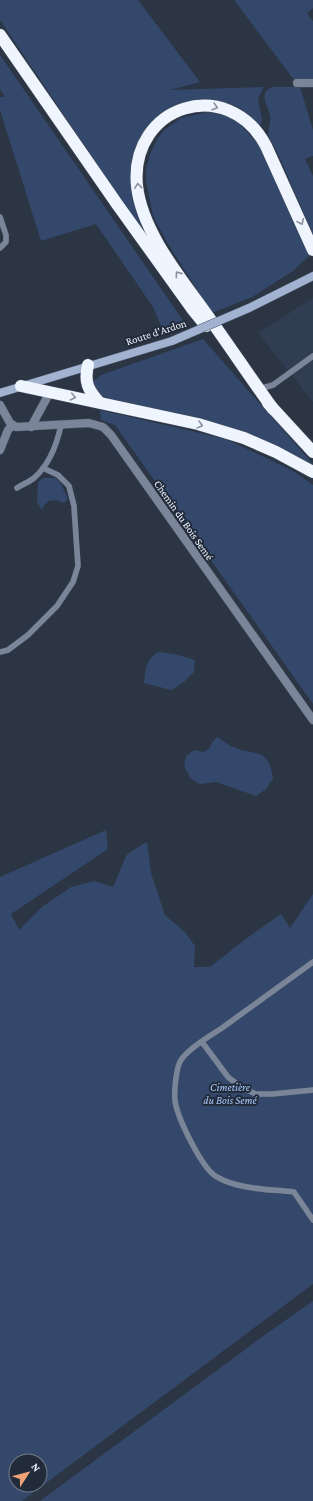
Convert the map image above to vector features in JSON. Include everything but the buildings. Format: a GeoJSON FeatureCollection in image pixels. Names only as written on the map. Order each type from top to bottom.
{"type":"FeatureCollection","features":[{"type":"Feature","properties":{"kind":"highway"},"geometry":{"type":"LineString","coordinates":[[0,35],[117,204],[193,310],[273,408],[313,452]]}},
{"type":"Feature","properties":{"kind":"highway"},"geometry":{"type":"LineString","coordinates":[[273,408],[166,257],[142,208],[137,186],[137,169],[141,149],[149,136],[161,121],[176,111],[191,106],[208,105],[230,111],[250,124],[260,135],[266,146],[313,250]]}},
{"type":"Feature","properties":{"kind":"highway"},"geometry":{"type":"LineString","coordinates":[[88,365],[85,376],[90,392],[100,402]]}},
{"type":"Feature","properties":{"kind":"highway"},"geometry":{"type":"LineString","coordinates":[[21,386],[198,424],[244,438],[276,452],[313,472]]}},
{"type":"Feature","properties":{"kind":"main road","name":"Route d'Ardon"},"geometry":{"type":"LineString","coordinates":[[0,393],[88,365],[172,341],[249,308],[313,276]]}},
{"type":"Feature","properties":{"kind":"street"},"geometry":{"type":"LineString","coordinates":[[297,83],[313,83]]}},
{"type":"Feature","properties":{"kind":"street"},"geometry":{"type":"LineString","coordinates":[[31,427],[50,392]]}},
{"type":"Feature","properties":{"kind":"street"},"geometry":{"type":"LineString","coordinates":[[0,405],[4,414],[12,425],[8,430],[0,450]]}},
{"type":"Feature","properties":{"kind":"street","name":"Chemin du Bois Semé"},"geometry":{"type":"LineString","coordinates":[[12,425],[16,427],[31,427],[89,423],[103,427],[111,435],[313,720]]}},
{"type":"Feature","properties":{"kind":"lane"},"geometry":{"type":"LineString","coordinates":[[0,217],[6,235],[6,242],[0,248]]}},
{"type":"Feature","properties":{"kind":"lane"},"geometry":{"type":"LineString","coordinates":[[259,389],[272,385],[313,356]]}},
{"type":"Feature","properties":{"kind":"lane"},"geometry":{"type":"LineString","coordinates":[[17,488],[33,478],[46,465],[59,436],[61,424]]}},
{"type":"Feature","properties":{"kind":"lane"},"geometry":{"type":"LineString","coordinates":[[0,652],[8,650],[28,635],[57,606],[74,582],[78,566],[74,506],[70,486],[58,475],[43,468]]}},
{"type":"Feature","properties":{"kind":"lane"},"geometry":{"type":"LineString","coordinates":[[313,962],[202,1042],[180,1060],[176,1080],[175,1101],[194,1148],[206,1167],[215,1176],[226,1182],[245,1186],[294,1192],[313,1220]]}},
{"type":"Feature","properties":{"kind":"lane"},"geometry":{"type":"LineString","coordinates":[[202,1042],[228,1077],[242,1088],[256,1094],[313,1090]]}},
{"type":"Feature","properties":{"kind":"shaded area"},"geometry":{"type":"Polygon","coordinates":[[[313,298],[313,402],[258,333],[313,298]]]}},
{"type":"Feature","properties":{"kind":"green space"},"geometry":{"type":"Polygon","coordinates":[[[0,0],[138,0],[200,82],[170,90],[264,87],[258,98],[262,120],[260,125],[238,107],[223,102],[205,100],[186,102],[172,109],[140,142],[143,225],[139,227],[0,20],[0,0]]]}},
{"type":"Feature","properties":{"kind":"green space"},"geometry":{"type":"Polygon","coordinates":[[[234,0],[313,0],[313,8],[307,13],[313,21],[313,80],[294,80],[234,0]]]}},
{"type":"Feature","properties":{"kind":"green space"},"geometry":{"type":"Polygon","coordinates":[[[0,55],[184,322],[162,328],[153,307],[96,224],[41,241],[0,110],[0,97],[5,97],[0,89],[0,55]]]}},
{"type":"Feature","properties":{"kind":"green space"},"geometry":{"type":"Polygon","coordinates":[[[272,87],[300,87],[313,130],[313,156],[305,159],[313,176],[313,235],[279,156],[269,137],[268,132],[270,116],[265,100],[265,93],[272,87]]]}},
{"type":"Feature","properties":{"kind":"green space"},"geometry":{"type":"Polygon","coordinates":[[[208,112],[223,115],[238,122],[259,145],[309,256],[293,271],[252,297],[212,313],[168,244],[153,216],[146,181],[146,168],[151,152],[164,130],[181,118],[208,112]]]}},
{"type":"Feature","properties":{"kind":"green space"},"geometry":{"type":"Polygon","coordinates":[[[203,339],[313,464],[313,466],[113,401],[101,396],[92,382],[101,375],[203,339]]]}},
{"type":"Feature","properties":{"kind":"green space"},"geometry":{"type":"Polygon","coordinates":[[[100,410],[226,439],[293,471],[313,485],[313,704],[115,425],[101,420],[100,410]]]}},
{"type":"Feature","properties":{"kind":"green space"},"geometry":{"type":"Polygon","coordinates":[[[44,478],[55,478],[60,482],[68,499],[64,503],[57,500],[48,501],[42,510],[37,502],[38,482],[44,478]]]}},
{"type":"Feature","properties":{"kind":"green space"},"geometry":{"type":"Polygon","coordinates":[[[158,652],[175,654],[195,660],[194,672],[184,682],[171,690],[144,683],[149,661],[158,652]]]}},
{"type":"Feature","properties":{"kind":"green space"},"geometry":{"type":"Polygon","coordinates":[[[217,737],[233,747],[260,754],[268,761],[273,779],[266,789],[256,796],[216,782],[200,784],[191,779],[184,766],[186,756],[194,750],[203,752],[209,749],[217,737]]]}},
{"type":"Feature","properties":{"kind":"green space","name":"Cimetière du Bois Semé"},"geometry":{"type":"Polygon","coordinates":[[[106,830],[108,849],[11,914],[19,930],[42,907],[71,887],[94,881],[113,887],[127,854],[147,842],[151,873],[165,915],[185,932],[195,946],[194,967],[210,967],[281,914],[290,928],[313,894],[313,1284],[48,1482],[48,1453],[8,1453],[8,1493],[33,1493],[22,1501],[0,1501],[0,877],[106,830]]]}},
{"type":"Feature","properties":{"kind":"green space"},"geometry":{"type":"Polygon","coordinates":[[[313,1301],[313,1501],[40,1501],[266,1334],[313,1301]]]}}]}
